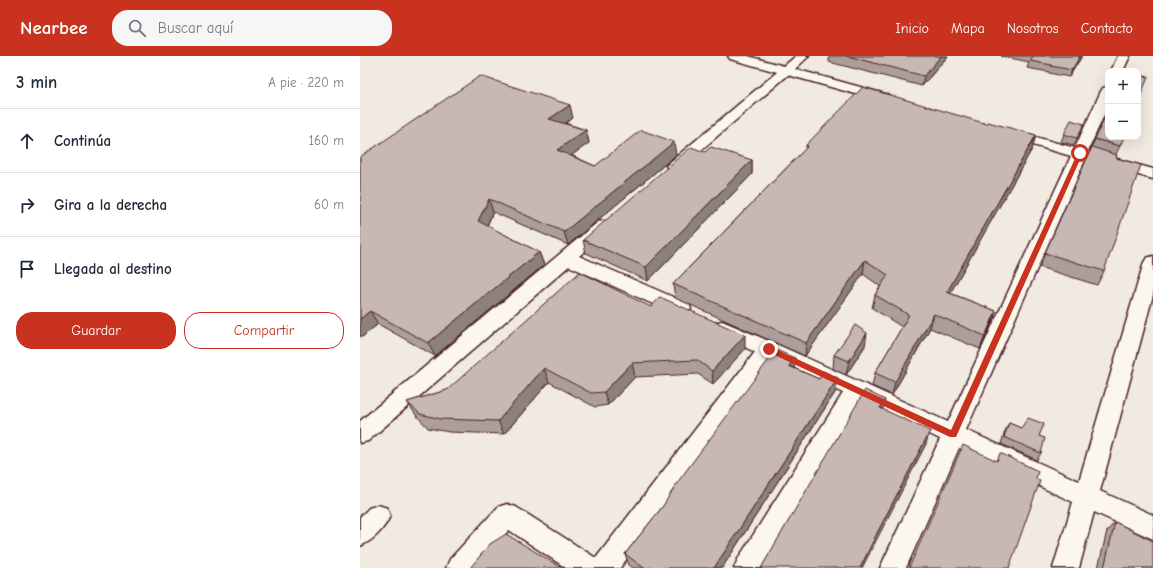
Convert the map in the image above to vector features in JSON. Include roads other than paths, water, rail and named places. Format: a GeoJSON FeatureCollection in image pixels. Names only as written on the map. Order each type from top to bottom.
{"type":"FeatureCollection","features":[{"type":"Feature","properties":{"kind":"street"},"geometry":{"type":"LineString","coordinates":[[734,56],[899,102]]}},
{"type":"Feature","properties":{"kind":"street"},"geometry":{"type":"LineString","coordinates":[[661,177],[803,56]]}},
{"type":"Feature","properties":{"kind":"street"},"geometry":{"type":"LineString","coordinates":[[1118,68],[1124,56]]}},
{"type":"Feature","properties":{"kind":"street"},"geometry":{"type":"LineString","coordinates":[[893,568],[1105,98]]}},
{"type":"Feature","properties":{"kind":"street"},"geometry":{"type":"LineString","coordinates":[[997,130],[1153,174]]}},
{"type":"Feature","properties":{"kind":"street"},"geometry":{"type":"LineString","coordinates":[[360,434],[614,217]]}},
{"type":"Feature","properties":{"kind":"street"},"geometry":{"type":"LineString","coordinates":[[567,258],[769,349],[1153,527]]}},
{"type":"Feature","properties":{"kind":"street"},"geometry":{"type":"LineString","coordinates":[[1066,568],[1087,496],[1146,312],[1153,262]]}},
{"type":"Feature","properties":{"kind":"street"},"geometry":{"type":"LineString","coordinates":[[604,568],[769,349]]}},
{"type":"Feature","properties":{"kind":"street"},"geometry":{"type":"LineString","coordinates":[[747,568],[856,390]]}},
{"type":"Feature","properties":{"kind":"street"},"geometry":{"type":"LineString","coordinates":[[459,568],[507,515],[588,568]]}},
{"type":"Feature","properties":{"kind":"street"},"geometry":{"type":"LineString","coordinates":[[360,534],[378,516]]}}]}
